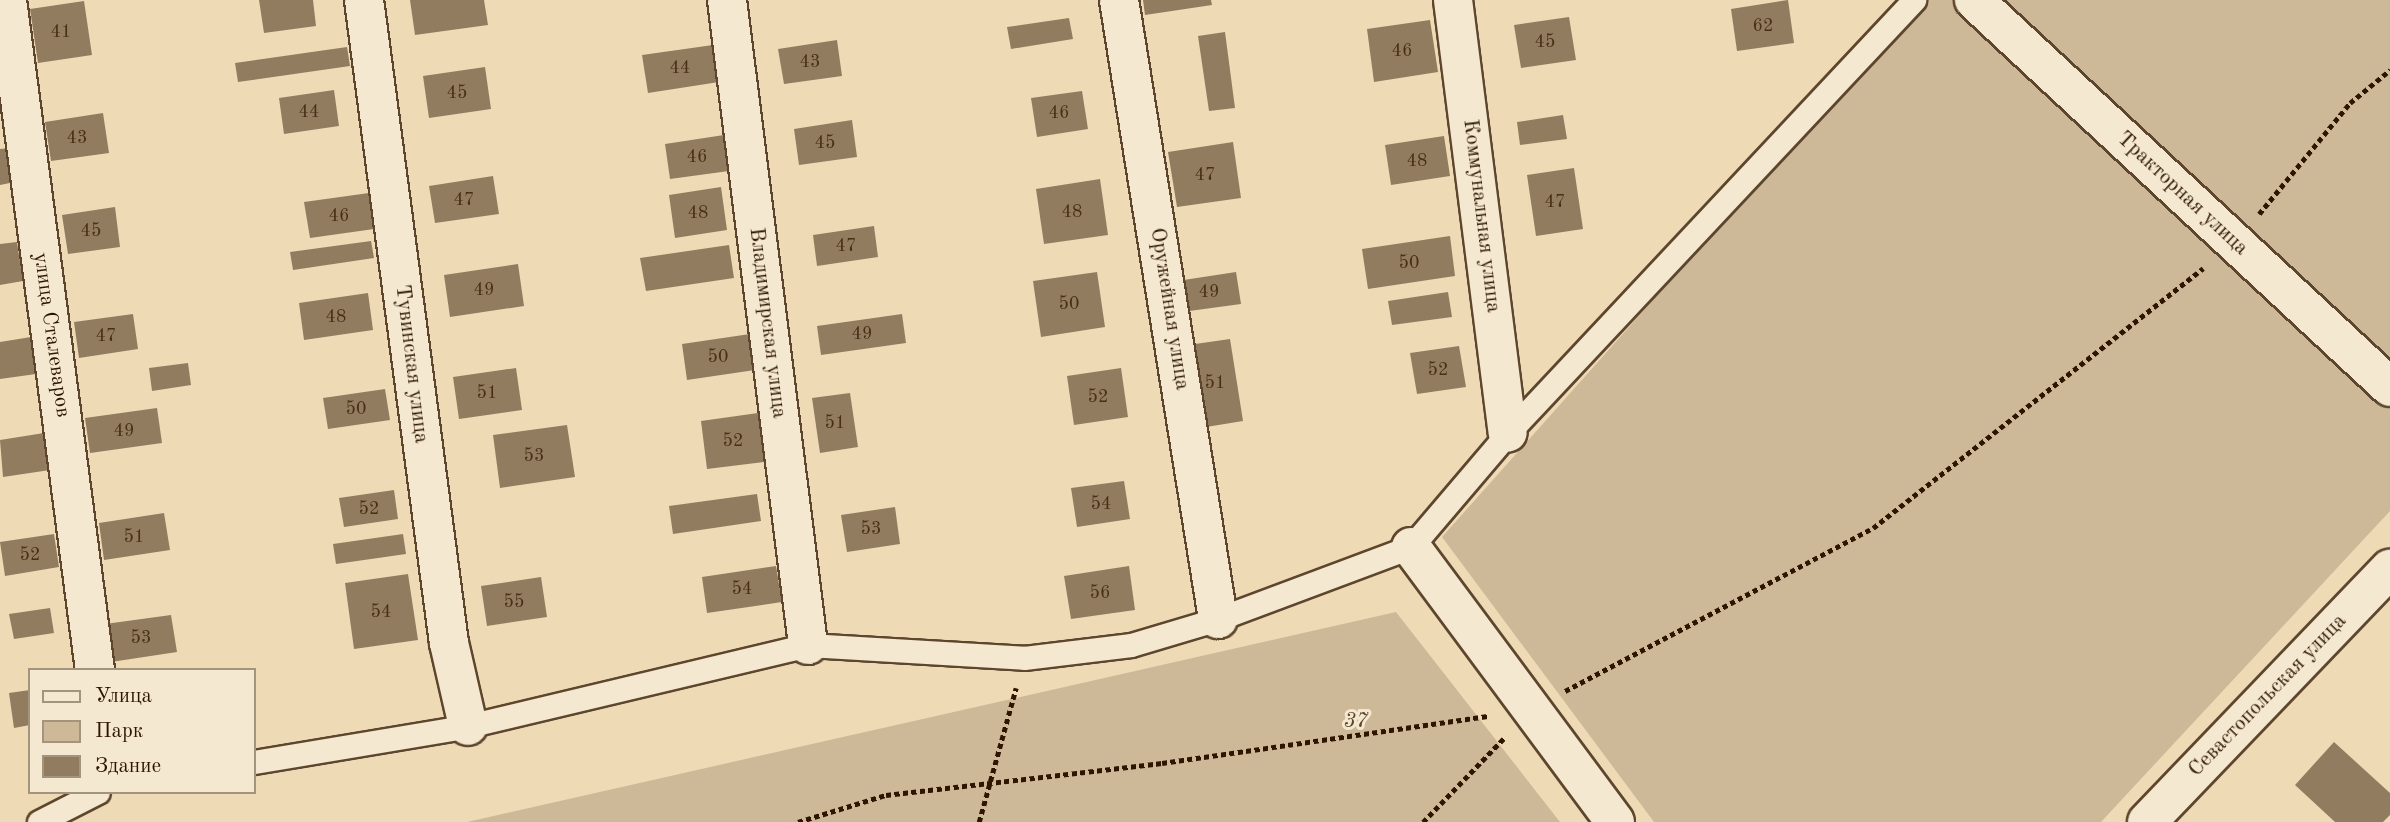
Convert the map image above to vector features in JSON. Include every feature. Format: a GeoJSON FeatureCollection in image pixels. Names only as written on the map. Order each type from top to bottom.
{"type":"FeatureCollection","features":[{"type":"Feature","properties":{"kind":"street","name":"улица Сталеваров"},"geometry":{"type":"LineString","coordinates":[[7,0],[95,668]]}},
{"type":"Feature","properties":{"kind":"street","name":"Тувинская улица"},"geometry":{"type":"LineString","coordinates":[[364,0],[449,643],[468,726]]}},
{"type":"Feature","properties":{"kind":"street","name":"Владимирская улица"},"geometry":{"type":"LineString","coordinates":[[727,0],[808,645]]}},
{"type":"Feature","properties":{"kind":"street","name":"Оружейная улица"},"geometry":{"type":"LineString","coordinates":[[1119,0],[1218,619]]}},
{"type":"Feature","properties":{"kind":"street","name":"Коммунальная улица"},"geometry":{"type":"LineString","coordinates":[[1453,0],[1508,433]]}},
{"type":"Feature","properties":{"kind":"street","name":"Тракторная улица"},"geometry":{"type":"LineString","coordinates":[[1974,0],[2390,387]]}},
{"type":"Feature","properties":{"kind":"street"},"geometry":{"type":"LineString","coordinates":[[1411,547],[1615,822]]}},
{"type":"Feature","properties":{"kind":"street","name":"Севастопольская улица"},"geometry":{"type":"LineString","coordinates":[[2147,822],[2390,569]]}},
{"type":"Feature","properties":{"kind":"lane"},"geometry":{"type":"LineString","coordinates":[[256,762],[468,726],[808,645],[1024,658],[1131,645],[1218,619],[1411,547],[1508,433],[1914,0]]}},
{"type":"Feature","properties":{"kind":"lane"},"geometry":{"type":"LineString","coordinates":[[39,822],[94,794]]}},
{"type":"Feature","properties":{"kind":"path"},"geometry":{"type":"LineString","coordinates":[[1423,822],[1531,710],[1873,528],[2235,243],[2350,103],[2390,70]]}},
{"type":"Feature","properties":{"kind":"path"},"geometry":{"type":"LineString","coordinates":[[979,822],[1024,658]]}},
{"type":"Feature","properties":{"kind":"path"},"geometry":{"type":"LineString","coordinates":[[798,822],[886,795],[1162,763],[1531,710]]}},
{"type":"Feature","properties":{"kind":"green space"},"geometry":{"type":"Polygon","coordinates":[[[1920,0],[2390,0],[2390,511],[2101,822],[1654,822],[1442,537],[1920,0]]]}},
{"type":"Feature","properties":{"kind":"green space","name":"37"},"geometry":{"type":"Polygon","coordinates":[[[1396,612],[1560,822],[467,822],[1396,612]]]}},
{"type":"Feature","properties":{"kind":"building"},"geometry":{"type":"Polygon","coordinates":[[[259,0],[313,0],[316,26],[264,33],[259,0]]]}},
{"type":"Feature","properties":{"kind":"building"},"geometry":{"type":"Polygon","coordinates":[[[410,0],[484,0],[488,25],[415,35],[410,0]]]}},
{"type":"Feature","properties":{"kind":"building"},"geometry":{"type":"Polygon","coordinates":[[[1143,0],[1211,0],[1212,5],[1145,15],[1143,0]]]}},
{"type":"Feature","properties":{"kind":"building"},"geometry":{"type":"Polygon","coordinates":[[[1788,0],[1794,43],[1737,51],[1731,9],[1788,0]]]}},
{"type":"Feature","properties":{"kind":"building"},"geometry":{"type":"Polygon","coordinates":[[[84,1],[92,55],[38,63],[30,9],[84,1]]]}},
{"type":"Feature","properties":{"kind":"building"},"geometry":{"type":"Polygon","coordinates":[[[1569,17],[1576,60],[1521,68],[1514,25],[1569,17]]]}},
{"type":"Feature","properties":{"kind":"building"},"geometry":{"type":"Polygon","coordinates":[[[1069,18],[1073,39],[1011,49],[1007,27],[1069,18]]]}},
{"type":"Feature","properties":{"kind":"building"},"geometry":{"type":"Polygon","coordinates":[[[1430,20],[1438,72],[1374,82],[1367,29],[1430,20]]]}},
{"type":"Feature","properties":{"kind":"building"},"geometry":{"type":"Polygon","coordinates":[[[1225,32],[1235,108],[1209,111],[1198,36],[1225,32]]]}},
{"type":"Feature","properties":{"kind":"building"},"geometry":{"type":"Polygon","coordinates":[[[837,40],[842,76],[784,84],[778,49],[837,40]]]}},
{"type":"Feature","properties":{"kind":"building"},"geometry":{"type":"Polygon","coordinates":[[[713,45],[719,82],[648,93],[642,55],[713,45]]]}},
{"type":"Feature","properties":{"kind":"building"},"geometry":{"type":"Polygon","coordinates":[[[347,47],[350,66],[238,82],[235,63],[347,47]]]}},
{"type":"Feature","properties":{"kind":"building"},"geometry":{"type":"Polygon","coordinates":[[[485,67],[491,109],[429,118],[423,76],[485,67]]]}},
{"type":"Feature","properties":{"kind":"building"},"geometry":{"type":"Polygon","coordinates":[[[334,90],[339,126],[284,134],[279,98],[334,90]]]}},
{"type":"Feature","properties":{"kind":"building"},"geometry":{"type":"Polygon","coordinates":[[[1082,91],[1088,129],[1037,137],[1031,98],[1082,91]]]}},
{"type":"Feature","properties":{"kind":"building"},"geometry":{"type":"Polygon","coordinates":[[[103,113],[109,153],[51,161],[45,122],[103,113]]]}},
{"type":"Feature","properties":{"kind":"building"},"geometry":{"type":"Polygon","coordinates":[[[1563,115],[1567,139],[1520,145],[1517,122],[1563,115]]]}},
{"type":"Feature","properties":{"kind":"building"},"geometry":{"type":"Polygon","coordinates":[[[852,120],[857,157],[799,165],[794,129],[852,120]]]}},
{"type":"Feature","properties":{"kind":"building"},"geometry":{"type":"Polygon","coordinates":[[[724,135],[729,171],[670,179],[665,144],[724,135]]]}},
{"type":"Feature","properties":{"kind":"building"},"geometry":{"type":"Polygon","coordinates":[[[1444,136],[1450,176],[1391,185],[1385,145],[1444,136]]]}},
{"type":"Feature","properties":{"kind":"building"},"geometry":{"type":"Polygon","coordinates":[[[1233,142],[1241,198],[1177,207],[1168,152],[1233,142]]]}},
{"type":"Feature","properties":{"kind":"building"},"geometry":{"type":"Polygon","coordinates":[[[10,148],[15,182],[0,185],[0,149],[10,148]]]}},
{"type":"Feature","properties":{"kind":"building"},"geometry":{"type":"Polygon","coordinates":[[[1574,168],[1583,229],[1536,236],[1527,175],[1574,168]]]}},
{"type":"Feature","properties":{"kind":"building"},"geometry":{"type":"Polygon","coordinates":[[[493,176],[499,214],[435,223],[429,186],[493,176]]]}},
{"type":"Feature","properties":{"kind":"building"},"geometry":{"type":"Polygon","coordinates":[[[1100,179],[1108,235],[1044,244],[1036,189],[1100,179]]]}},
{"type":"Feature","properties":{"kind":"building"},"geometry":{"type":"Polygon","coordinates":[[[721,187],[727,230],[675,238],[669,195],[721,187]]]}},
{"type":"Feature","properties":{"kind":"building"},"geometry":{"type":"Polygon","coordinates":[[[369,193],[374,229],[310,238],[304,202],[369,193]]]}},
{"type":"Feature","properties":{"kind":"building"},"geometry":{"type":"Polygon","coordinates":[[[115,207],[120,247],[68,254],[62,215],[115,207]]]}},
{"type":"Feature","properties":{"kind":"building"},"geometry":{"type":"Polygon","coordinates":[[[874,226],[878,257],[817,266],[813,235],[874,226]]]}},
{"type":"Feature","properties":{"kind":"building"},"geometry":{"type":"Polygon","coordinates":[[[1450,236],[1455,276],[1368,289],[1362,249],[1450,236]]]}},
{"type":"Feature","properties":{"kind":"building"},"geometry":{"type":"Polygon","coordinates":[[[371,241],[374,258],[293,270],[290,252],[371,241]]]}},
{"type":"Feature","properties":{"kind":"building"},"geometry":{"type":"Polygon","coordinates":[[[17,242],[23,281],[0,285],[0,244],[17,242]]]}},
{"type":"Feature","properties":{"kind":"building"},"geometry":{"type":"Polygon","coordinates":[[[729,245],[734,278],[646,291],[640,258],[729,245]]]}},
{"type":"Feature","properties":{"kind":"building"},"geometry":{"type":"Polygon","coordinates":[[[518,264],[524,306],[450,317],[444,275],[518,264]]]}},
{"type":"Feature","properties":{"kind":"building"},"geometry":{"type":"Polygon","coordinates":[[[1097,272],[1105,327],[1041,337],[1033,281],[1097,272]]]}},
{"type":"Feature","properties":{"kind":"building"},"geometry":{"type":"Polygon","coordinates":[[[1236,272],[1241,304],[1182,312],[1177,281],[1236,272]]]}},
{"type":"Feature","properties":{"kind":"building"},"geometry":{"type":"Polygon","coordinates":[[[1448,292],[1452,317],[1392,325],[1388,301],[1448,292]]]}},
{"type":"Feature","properties":{"kind":"building"},"geometry":{"type":"Polygon","coordinates":[[[368,293],[373,330],[304,340],[299,303],[368,293]]]}},
{"type":"Feature","properties":{"kind":"building"},"geometry":{"type":"Polygon","coordinates":[[[133,314],[138,349],[79,358],[74,322],[133,314]]]}},
{"type":"Feature","properties":{"kind":"building"},"geometry":{"type":"Polygon","coordinates":[[[902,314],[906,343],[821,355],[817,326],[902,314]]]}},
{"type":"Feature","properties":{"kind":"building"},"geometry":{"type":"Polygon","coordinates":[[[750,334],[755,370],[687,380],[682,344],[750,334]]]}},
{"type":"Feature","properties":{"kind":"building"},"geometry":{"type":"Polygon","coordinates":[[[31,337],[36,374],[0,379],[0,342],[31,337]]]}},
{"type":"Feature","properties":{"kind":"building"},"geometry":{"type":"Polygon","coordinates":[[[1230,339],[1243,421],[1200,428],[1188,345],[1230,339]]]}},
{"type":"Feature","properties":{"kind":"building"},"geometry":{"type":"Polygon","coordinates":[[[1459,346],[1466,387],[1417,394],[1410,353],[1459,346]]]}},
{"type":"Feature","properties":{"kind":"building"},"geometry":{"type":"Polygon","coordinates":[[[188,363],[191,385],[152,391],[149,368],[188,363]]]}},
{"type":"Feature","properties":{"kind":"building"},"geometry":{"type":"Polygon","coordinates":[[[516,368],[522,410],[459,419],[453,377],[516,368]]]}},
{"type":"Feature","properties":{"kind":"building"},"geometry":{"type":"Polygon","coordinates":[[[1121,368],[1128,417],[1074,425],[1067,376],[1121,368]]]}},
{"type":"Feature","properties":{"kind":"building"},"geometry":{"type":"Polygon","coordinates":[[[385,389],[390,420],[328,429],[323,398],[385,389]]]}},
{"type":"Feature","properties":{"kind":"building"},"geometry":{"type":"Polygon","coordinates":[[[850,393],[858,447],[820,453],[812,398],[850,393]]]}},
{"type":"Feature","properties":{"kind":"building"},"geometry":{"type":"Polygon","coordinates":[[[157,408],[162,443],[90,453],[85,418],[157,408]]]}},
{"type":"Feature","properties":{"kind":"building"},"geometry":{"type":"Polygon","coordinates":[[[758,413],[765,462],[707,469],[701,421],[758,413]]]}},
{"type":"Feature","properties":{"kind":"building"},"geometry":{"type":"Polygon","coordinates":[[[567,425],[575,477],[500,488],[493,435],[567,425]]]}},
{"type":"Feature","properties":{"kind":"building"},"geometry":{"type":"Polygon","coordinates":[[[44,433],[50,470],[3,477],[0,440],[44,433]]]}},
{"type":"Feature","properties":{"kind":"building"},"geometry":{"type":"Polygon","coordinates":[[[1124,481],[1130,519],[1077,527],[1071,488],[1124,481]]]}},
{"type":"Feature","properties":{"kind":"building"},"geometry":{"type":"Polygon","coordinates":[[[394,490],[398,519],[344,527],[339,498],[394,490]]]}},
{"type":"Feature","properties":{"kind":"building"},"geometry":{"type":"Polygon","coordinates":[[[757,494],[761,521],[673,534],[669,506],[757,494]]]}},
{"type":"Feature","properties":{"kind":"building"},"geometry":{"type":"Polygon","coordinates":[[[895,507],[900,544],[847,552],[841,515],[895,507]]]}},
{"type":"Feature","properties":{"kind":"building"},"geometry":{"type":"Polygon","coordinates":[[[164,513],[170,550],[104,560],[99,523],[164,513]]]}},
{"type":"Feature","properties":{"kind":"building"},"geometry":{"type":"Polygon","coordinates":[[[54,534],[59,567],[5,576],[0,542],[54,534]]]}},
{"type":"Feature","properties":{"kind":"building"},"geometry":{"type":"Polygon","coordinates":[[[403,534],[406,554],[336,564],[333,544],[403,534]]]}},
{"type":"Feature","properties":{"kind":"building"},"geometry":{"type":"Polygon","coordinates":[[[776,566],[782,602],[707,613],[702,577],[776,566]]]}},
{"type":"Feature","properties":{"kind":"building"},"geometry":{"type":"Polygon","coordinates":[[[1129,566],[1135,610],[1071,619],[1064,576],[1129,566]]]}},
{"type":"Feature","properties":{"kind":"building"},"geometry":{"type":"Polygon","coordinates":[[[408,574],[418,640],[354,649],[345,583],[408,574]]]}},
{"type":"Feature","properties":{"kind":"building"},"geometry":{"type":"Polygon","coordinates":[[[541,577],[547,617],[487,626],[481,586],[541,577]]]}},
{"type":"Feature","properties":{"kind":"building"},"geometry":{"type":"Polygon","coordinates":[[[50,608],[54,633],[14,639],[9,614],[50,608]]]}},
{"type":"Feature","properties":{"kind":"building"},"geometry":{"type":"Polygon","coordinates":[[[171,615],[177,652],[111,662],[105,624],[171,615]]]}},
{"type":"Feature","properties":{"kind":"building"},"geometry":{"type":"Polygon","coordinates":[[[28,690],[28,725],[14,728],[9,693],[28,690]]]}},
{"type":"Feature","properties":{"kind":"building"},"geometry":{"type":"Polygon","coordinates":[[[2334,742],[2390,793],[2390,815],[2383,822],[2335,822],[2295,785],[2334,742]]]}}]}
